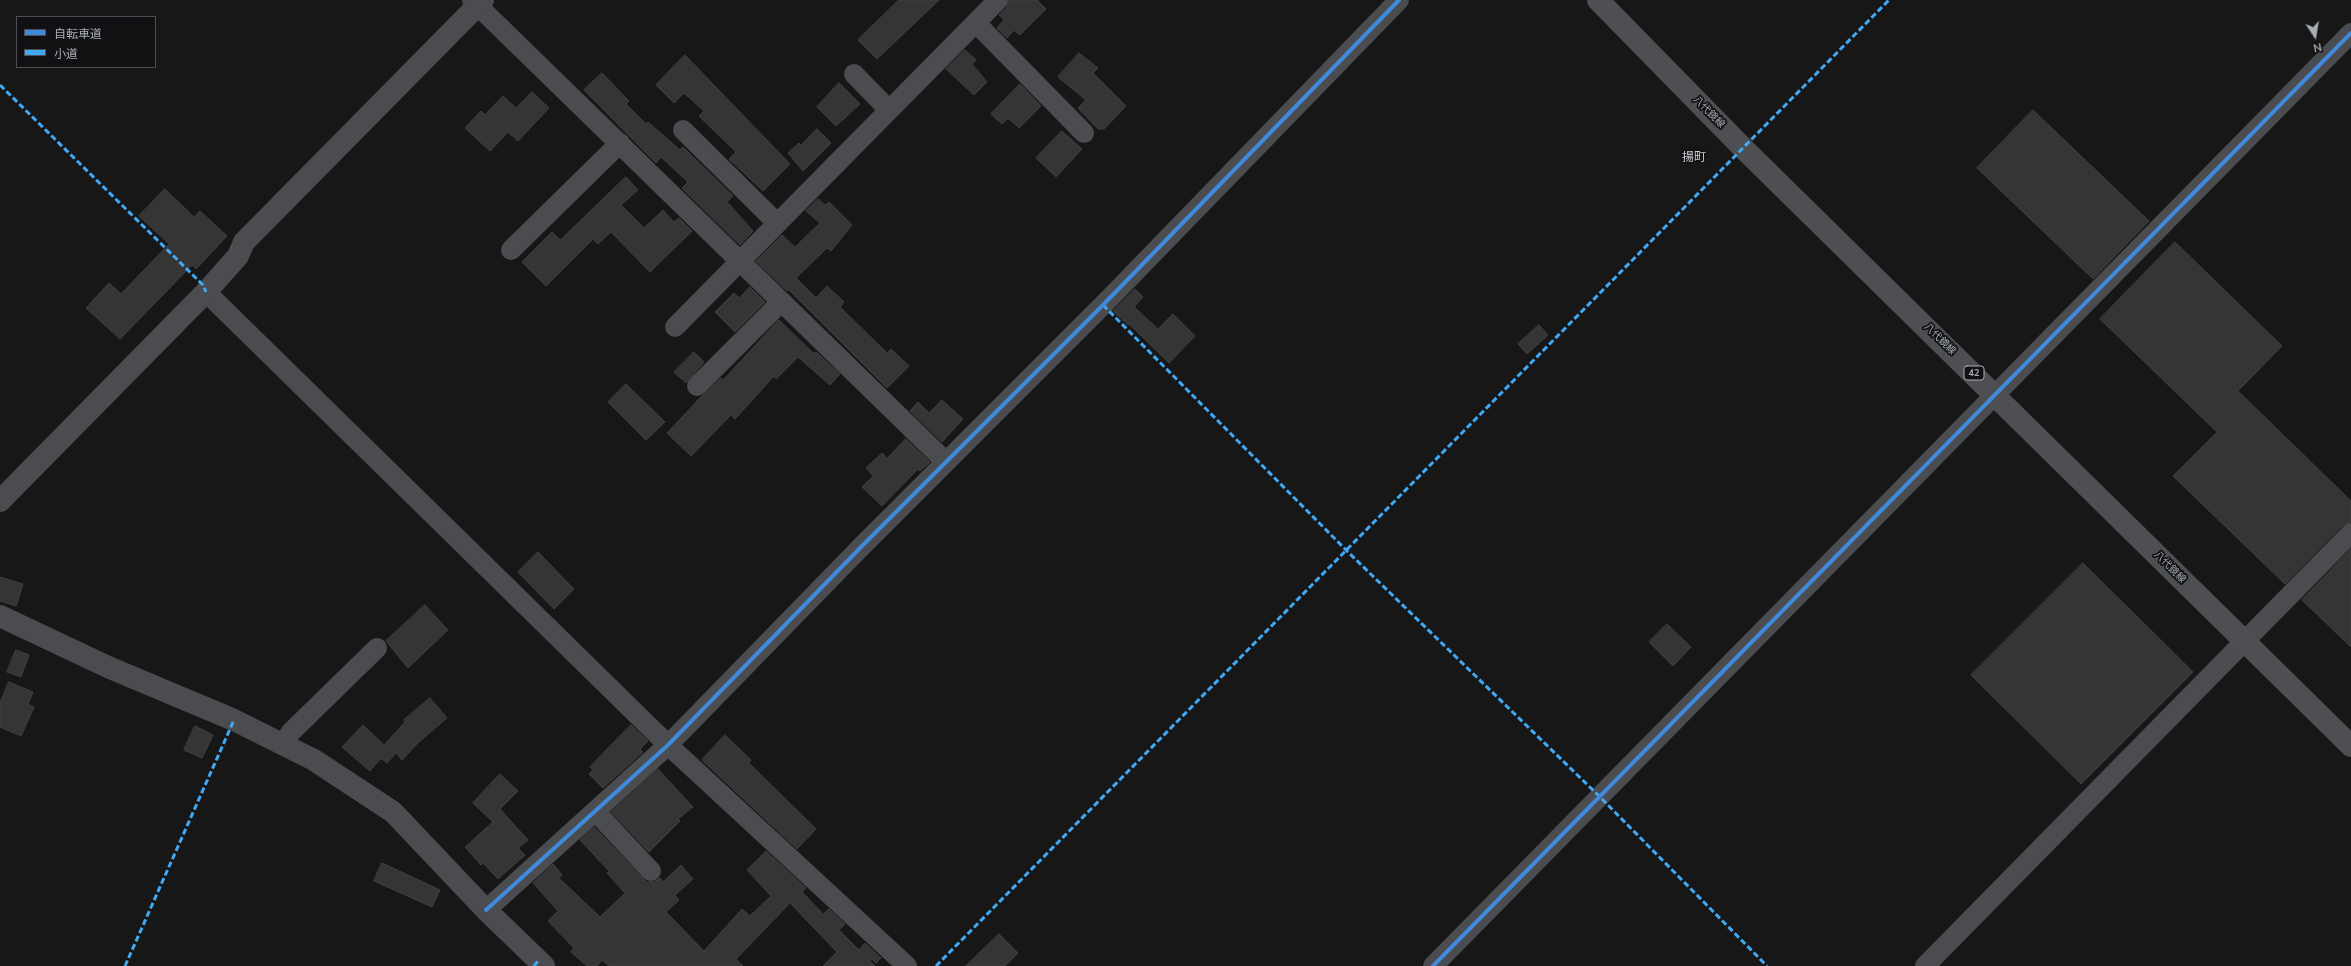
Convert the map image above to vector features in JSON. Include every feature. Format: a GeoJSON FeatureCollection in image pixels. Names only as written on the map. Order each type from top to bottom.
{"type":"FeatureCollection","features":[{"type":"Feature","properties":{"kind":"main road","name":"八代鏡線"},"geometry":{"type":"LineString","coordinates":[[1598,0],[1744,148],[1996,394],[2351,746]]}},
{"type":"Feature","properties":{"kind":"street"},"geometry":{"type":"LineString","coordinates":[[675,327],[998,0]]}},
{"type":"Feature","properties":{"kind":"street"},"geometry":{"type":"LineString","coordinates":[[486,910],[668,745],[1399,0]]}},
{"type":"Feature","properties":{"kind":"street"},"geometry":{"type":"LineString","coordinates":[[0,501],[206,292],[238,256],[244,242],[478,2],[740,262],[946,462]]}},
{"type":"Feature","properties":{"kind":"street"},"geometry":{"type":"LineString","coordinates":[[976,22],[1084,133]]}},
{"type":"Feature","properties":{"kind":"street"},"geometry":{"type":"LineString","coordinates":[[1433,966],[2351,33]]}},
{"type":"Feature","properties":{"kind":"street"},"geometry":{"type":"LineString","coordinates":[[854,74],[889,110]]}},
{"type":"Feature","properties":{"kind":"street"},"geometry":{"type":"LineString","coordinates":[[683,130],[777,223]]}},
{"type":"Feature","properties":{"kind":"street"},"geometry":{"type":"LineString","coordinates":[[511,250],[620,143]]}},
{"type":"Feature","properties":{"kind":"street"},"geometry":{"type":"LineString","coordinates":[[206,292],[668,745],[907,966]]}},
{"type":"Feature","properties":{"kind":"street"},"geometry":{"type":"LineString","coordinates":[[697,386],[781,302]]}},
{"type":"Feature","properties":{"kind":"street"},"geometry":{"type":"LineString","coordinates":[[1925,966],[2351,533]]}},
{"type":"Feature","properties":{"kind":"street"},"geometry":{"type":"LineString","coordinates":[[0,616],[108,667],[234,720],[314,760],[393,812],[486,910],[544,966]]}},
{"type":"Feature","properties":{"kind":"street"},"geometry":{"type":"LineString","coordinates":[[283,744],[291,732],[377,648]]}},
{"type":"Feature","properties":{"kind":"street"},"geometry":{"type":"LineString","coordinates":[[595,811],[651,871]]}},
{"type":"Feature","properties":{"kind":"building"},"geometry":{"type":"Polygon","coordinates":[[[899,0],[939,0],[877,59],[858,40],[899,0]]]}},
{"type":"Feature","properties":{"kind":"building"},"geometry":{"type":"Polygon","coordinates":[[[1009,0],[1037,0],[1046,9],[1020,35],[1014,30],[1007,38],[997,28],[1004,20],[999,15],[1006,8],[1009,0]]]}},
{"type":"Feature","properties":{"kind":"building"},"geometry":{"type":"Polygon","coordinates":[[[965,50],[976,60],[972,64],[987,82],[974,95],[946,69],[965,50]]]}},
{"type":"Feature","properties":{"kind":"building"},"geometry":{"type":"Polygon","coordinates":[[[1079,53],[1098,68],[1093,73],[1126,106],[1104,129],[1098,129],[1078,108],[1086,100],[1058,77],[1079,53]]]}},
{"type":"Feature","properties":{"kind":"building"},"geometry":{"type":"Polygon","coordinates":[[[685,55],[790,164],[763,191],[729,159],[736,152],[699,116],[704,111],[684,93],[674,103],[656,85],[685,55]]]}},
{"type":"Feature","properties":{"kind":"building"},"geometry":{"type":"Polygon","coordinates":[[[602,73],[629,101],[626,104],[646,124],[648,122],[680,150],[683,147],[733,196],[727,202],[753,231],[740,245],[682,188],[688,182],[661,157],[656,163],[584,90],[602,73]]]}},
{"type":"Feature","properties":{"kind":"building"},"geometry":{"type":"Polygon","coordinates":[[[839,83],[860,104],[836,126],[817,107],[839,83]]]}},
{"type":"Feature","properties":{"kind":"building"},"geometry":{"type":"Polygon","coordinates":[[[1020,84],[1041,106],[1019,128],[1008,118],[1002,124],[991,114],[1020,84]]]}},
{"type":"Feature","properties":{"kind":"building"},"geometry":{"type":"Polygon","coordinates":[[[532,92],[549,108],[518,141],[508,132],[490,151],[465,128],[481,111],[485,115],[503,96],[516,108],[532,92]]]}},
{"type":"Feature","properties":{"kind":"building"},"geometry":{"type":"Polygon","coordinates":[[[2033,110],[2149,221],[2093,279],[1977,168],[2033,110]]]}},
{"type":"Feature","properties":{"kind":"building"},"geometry":{"type":"Polygon","coordinates":[[[817,129],[831,143],[803,171],[788,153],[799,143],[801,145],[817,129]]]}},
{"type":"Feature","properties":{"kind":"building"},"geometry":{"type":"Polygon","coordinates":[[[1062,131],[1082,149],[1056,177],[1036,158],[1062,131]]]}},
{"type":"Feature","properties":{"kind":"building"},"geometry":{"type":"Polygon","coordinates":[[[626,177],[638,190],[621,205],[644,228],[663,210],[674,222],[679,218],[692,231],[650,272],[611,232],[598,244],[593,239],[546,286],[522,262],[552,232],[560,240],[626,177]]]}},
{"type":"Feature","properties":{"kind":"building"},"geometry":{"type":"Polygon","coordinates":[[[165,189],[194,217],[200,211],[227,236],[196,269],[192,265],[120,339],[86,308],[109,283],[121,294],[169,244],[139,216],[165,189]]]}},
{"type":"Feature","properties":{"kind":"building"},"geometry":{"type":"Polygon","coordinates":[[[818,199],[825,205],[829,202],[852,225],[831,251],[827,248],[796,278],[816,298],[827,286],[844,302],[840,307],[887,353],[891,349],[909,366],[887,388],[789,290],[787,291],[756,261],[782,235],[795,247],[820,223],[806,211],[818,199]]]}},
{"type":"Feature","properties":{"kind":"building"},"geometry":{"type":"Polygon","coordinates":[[[2175,242],[2282,346],[2238,391],[2351,501],[2351,522],[2343,525],[2285,584],[2173,476],[2217,432],[2100,319],[2175,242]]]}},
{"type":"Feature","properties":{"kind":"building"},"geometry":{"type":"Polygon","coordinates":[[[750,287],[765,302],[735,332],[715,312],[734,293],[739,298],[750,287]]]}},
{"type":"Feature","properties":{"kind":"building"},"geometry":{"type":"Polygon","coordinates":[[[1135,289],[1143,297],[1134,307],[1158,329],[1173,314],[1195,336],[1169,363],[1129,324],[1128,325],[1113,311],[1135,289]]]}},
{"type":"Feature","properties":{"kind":"building"},"geometry":{"type":"Polygon","coordinates":[[[779,320],[814,354],[816,352],[840,374],[830,385],[798,357],[776,379],[774,376],[735,419],[731,415],[691,456],[667,433],[721,378],[723,380],[779,320]]]}},
{"type":"Feature","properties":{"kind":"building"},"geometry":{"type":"Polygon","coordinates":[[[1539,325],[1548,335],[1527,354],[1518,344],[1539,325]]]}},
{"type":"Feature","properties":{"kind":"building"},"geometry":{"type":"Polygon","coordinates":[[[694,352],[704,362],[686,383],[674,372],[694,352]]]}},
{"type":"Feature","properties":{"kind":"building"},"geometry":{"type":"Polygon","coordinates":[[[626,384],[665,422],[646,440],[608,402],[626,384]]]}},
{"type":"Feature","properties":{"kind":"building"},"geometry":{"type":"Polygon","coordinates":[[[942,400],[963,419],[942,442],[910,411],[918,402],[929,413],[942,400]]]}},
{"type":"Feature","properties":{"kind":"building"},"geometry":{"type":"Polygon","coordinates":[[[906,439],[930,462],[920,471],[918,469],[882,506],[862,487],[873,476],[866,468],[882,453],[887,458],[906,439]]]}},
{"type":"Feature","properties":{"kind":"building"},"geometry":{"type":"Polygon","coordinates":[[[2351,549],[2351,647],[2302,600],[2351,549]]]}},
{"type":"Feature","properties":{"kind":"building"},"geometry":{"type":"Polygon","coordinates":[[[538,552],[574,589],[554,609],[518,572],[538,552]]]}},
{"type":"Feature","properties":{"kind":"building"},"geometry":{"type":"Polygon","coordinates":[[[2083,563],[2193,672],[2081,784],[1971,675],[2083,563]]]}},
{"type":"Feature","properties":{"kind":"building"},"geometry":{"type":"Polygon","coordinates":[[[0,577],[23,584],[16,606],[0,601],[0,577]]]}},
{"type":"Feature","properties":{"kind":"building"},"geometry":{"type":"Polygon","coordinates":[[[425,605],[448,630],[408,668],[386,641],[425,605]]]}},
{"type":"Feature","properties":{"kind":"building"},"geometry":{"type":"Polygon","coordinates":[[[1667,624],[1691,647],[1673,666],[1649,642],[1667,624]]]}},
{"type":"Feature","properties":{"kind":"building"},"geometry":{"type":"Polygon","coordinates":[[[16,650],[29,655],[21,677],[7,672],[16,650]]]}},
{"type":"Feature","properties":{"kind":"building"},"geometry":{"type":"Polygon","coordinates":[[[9,682],[33,692],[28,704],[34,707],[21,736],[0,727],[0,703],[9,682]]]}},
{"type":"Feature","properties":{"kind":"building"},"geometry":{"type":"Polygon","coordinates":[[[430,698],[447,718],[419,742],[402,760],[396,753],[387,763],[381,758],[370,771],[342,747],[363,725],[384,745],[405,722],[404,720],[430,698]]]}},
{"type":"Feature","properties":{"kind":"building"},"geometry":{"type":"Polygon","coordinates":[[[631,725],[648,741],[640,749],[643,752],[603,788],[589,774],[593,770],[590,767],[631,725]]]}},
{"type":"Feature","properties":{"kind":"building"},"geometry":{"type":"Polygon","coordinates":[[[195,726],[213,735],[202,758],[184,750],[195,726]]]}},
{"type":"Feature","properties":{"kind":"building"},"geometry":{"type":"Polygon","coordinates":[[[725,735],[751,760],[749,763],[816,829],[797,849],[702,760],[725,735]]]}},
{"type":"Feature","properties":{"kind":"building"},"geometry":{"type":"Polygon","coordinates":[[[658,769],[693,807],[678,819],[680,821],[649,852],[611,812],[658,769]]]}},
{"type":"Feature","properties":{"kind":"building"},"geometry":{"type":"Polygon","coordinates":[[[500,774],[518,791],[500,809],[528,840],[518,848],[525,855],[498,879],[483,863],[481,865],[465,847],[493,822],[473,803],[500,774]]]}},
{"type":"Feature","properties":{"kind":"building"},"geometry":{"type":"Polygon","coordinates":[[[594,827],[647,882],[654,882],[660,878],[663,882],[681,865],[693,879],[675,895],[679,900],[666,912],[704,951],[742,909],[750,916],[771,896],[747,870],[766,851],[806,888],[802,892],[823,914],[829,909],[845,924],[839,930],[859,950],[865,943],[881,958],[876,963],[872,959],[870,961],[875,966],[823,966],[837,952],[790,903],[736,959],[743,966],[609,966],[602,960],[597,966],[587,966],[571,952],[574,948],[548,921],[558,911],[533,883],[553,864],[562,875],[559,878],[600,917],[625,893],[607,873],[609,871],[580,840],[594,827]]]}},
{"type":"Feature","properties":{"kind":"building"},"geometry":{"type":"Polygon","coordinates":[[[382,863],[440,890],[432,907],[374,881],[382,863]]]}},
{"type":"Feature","properties":{"kind":"building"},"geometry":{"type":"Polygon","coordinates":[[[999,934],[1018,953],[1005,966],[966,966],[999,934]]]}},
{"type":"Feature","properties":{"kind":"marked path"},"geometry":{"type":"LineString","coordinates":[[936,966],[1889,0]]}},
{"type":"Feature","properties":{"kind":"marked path"},"geometry":{"type":"LineString","coordinates":[[0,85],[203,285],[206,292]]}},
{"type":"Feature","properties":{"kind":"marked path"},"geometry":{"type":"LineString","coordinates":[[1103,305],[1347,551],[1599,796],[1767,966]]}},
{"type":"Feature","properties":{"kind":"marked path"},"geometry":{"type":"LineString","coordinates":[[125,966],[234,720]]}},
{"type":"Feature","properties":{"kind":"marked path"},"geometry":{"type":"LineString","coordinates":[[534,966],[538,961]]}},
{"type":"Feature","properties":{"kind":"cycle path"},"geometry":{"type":"LineString","coordinates":[[486,910],[668,745],[862,546],[1103,305],[1399,0]]}},
{"type":"Feature","properties":{"kind":"cycle path"},"geometry":{"type":"LineString","coordinates":[[1433,966],[2351,33]]}},
{"type":"Feature","properties":{"kind":"district","name":"揚町"},"geometry":{"type":"Point","coordinates":[1694,157]}}]}
